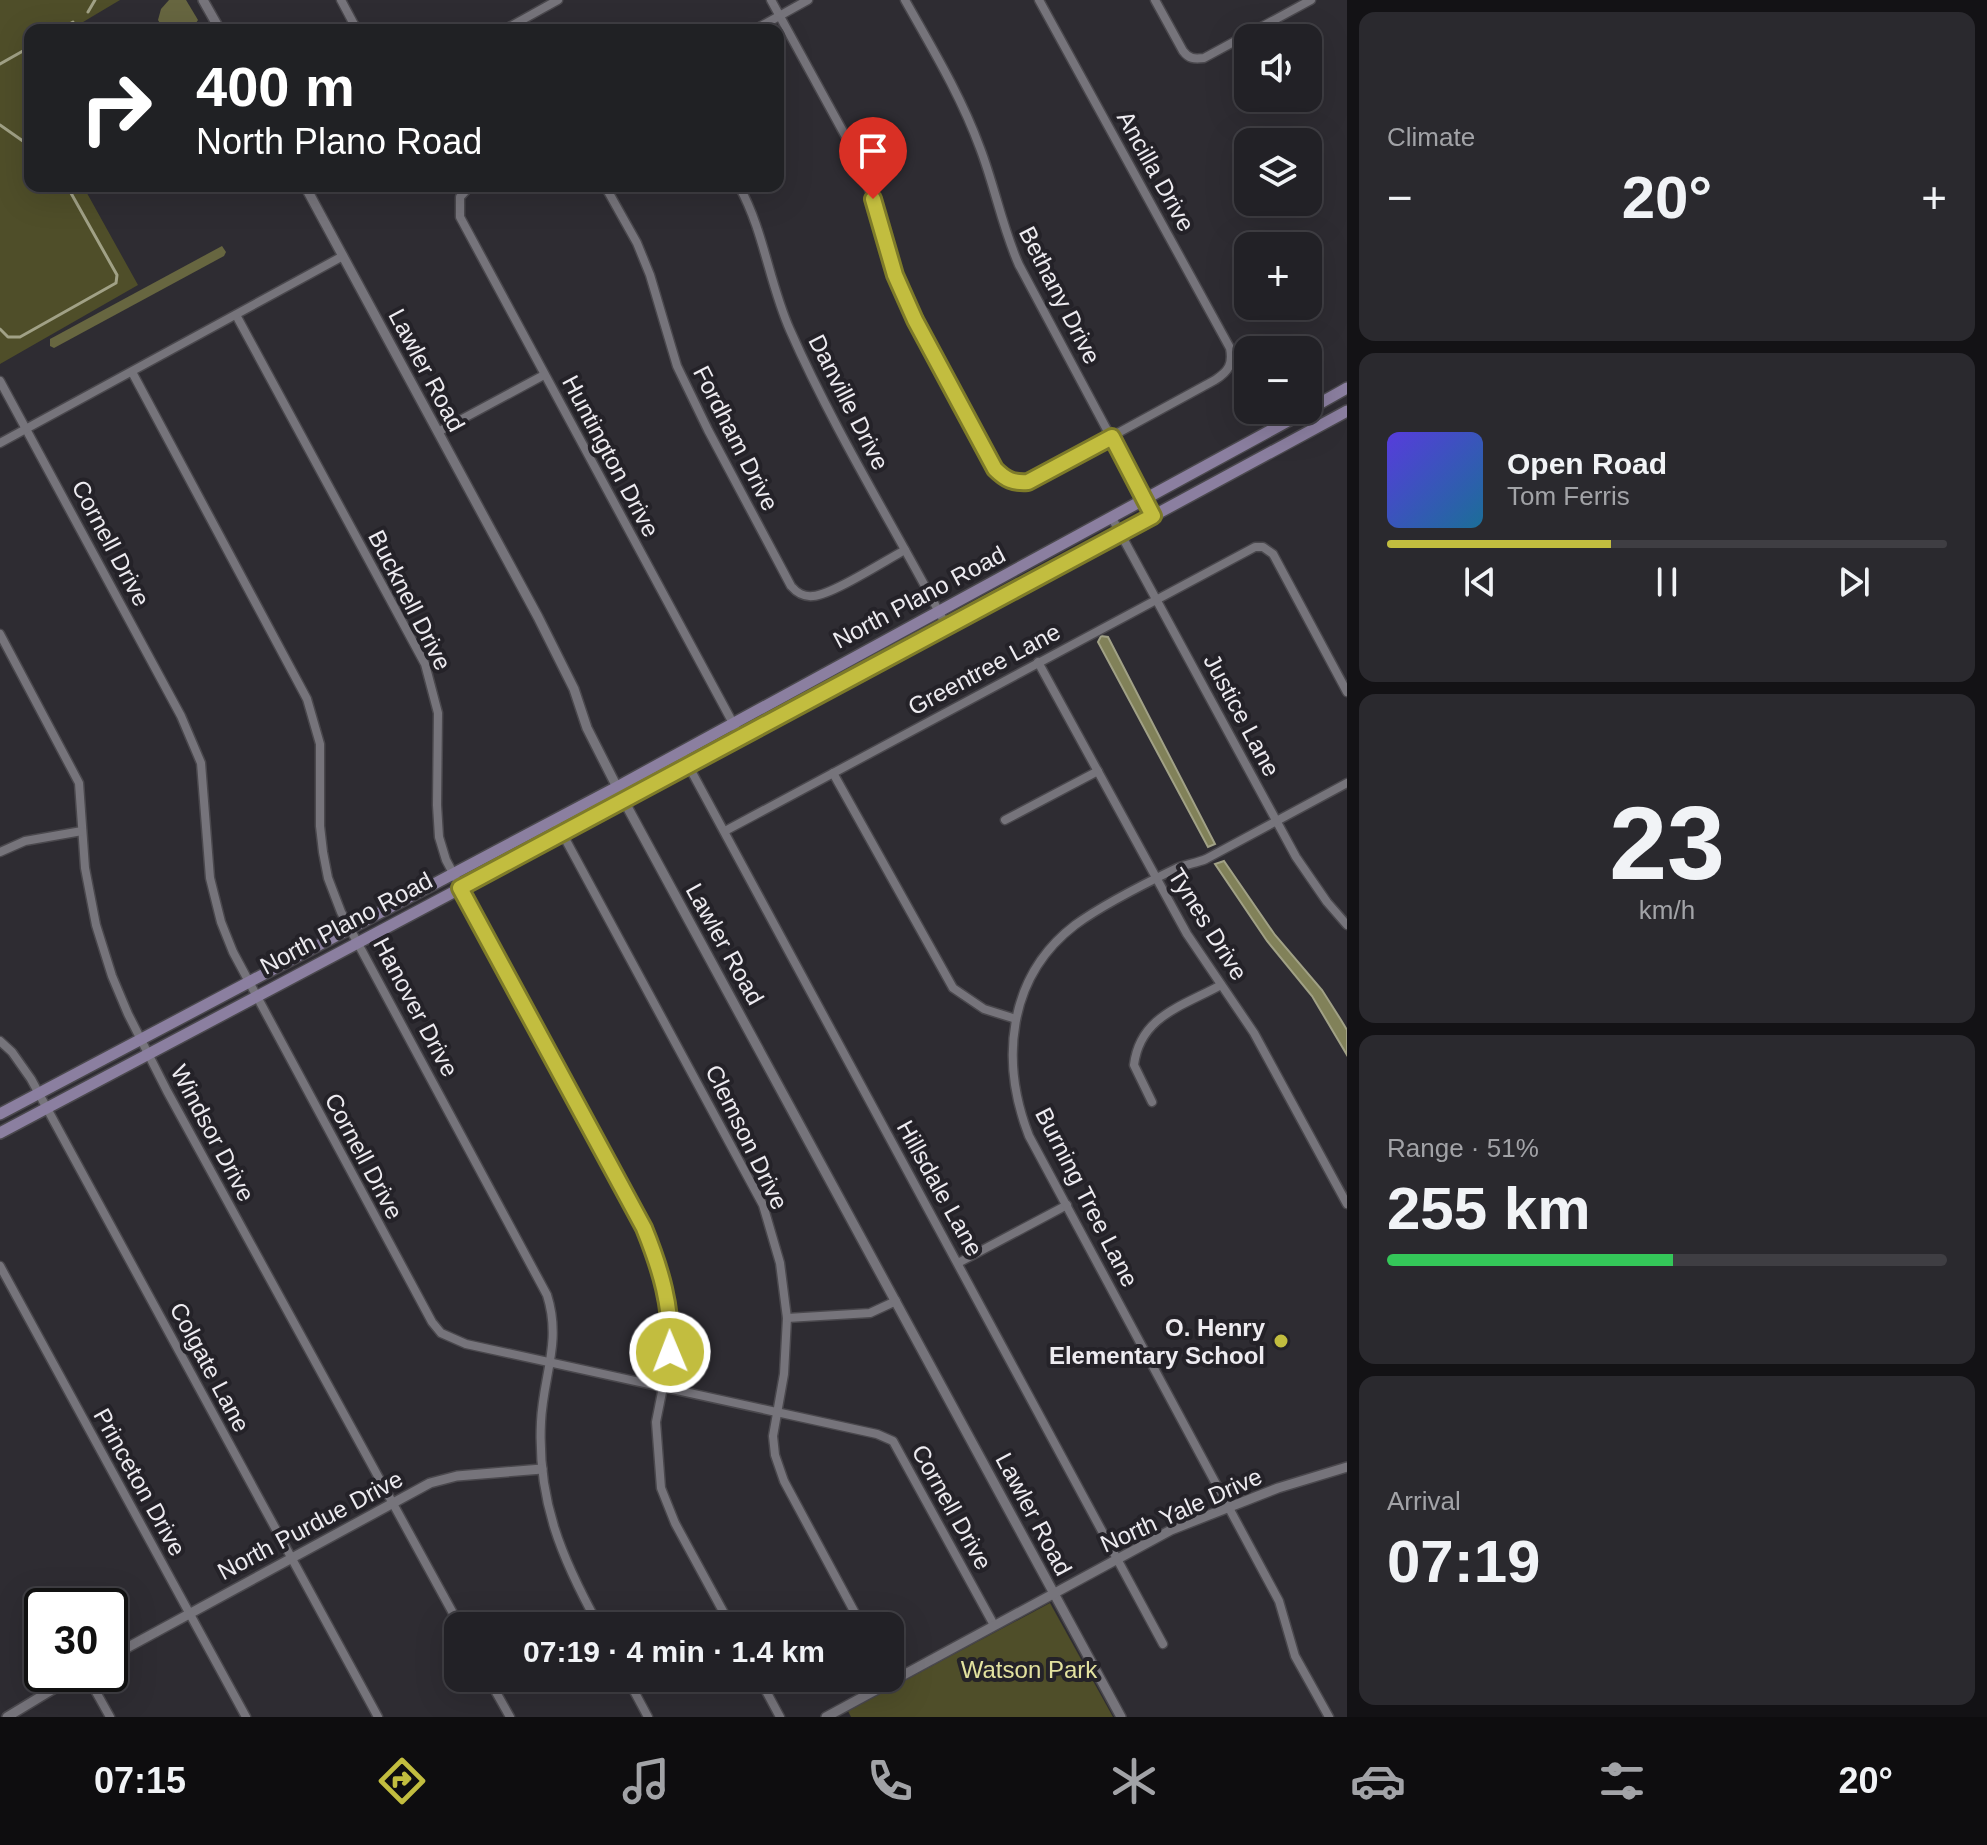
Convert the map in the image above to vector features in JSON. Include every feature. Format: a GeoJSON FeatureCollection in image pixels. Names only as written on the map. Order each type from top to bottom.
{"type":"FeatureCollection","features":[{"type":"Feature","properties":{"kind":"main road","name":"North Plano Road"},"geometry":{"type":"LineString","coordinates":[[1322,402],[1347,388]]}},
{"type":"Feature","properties":{"kind":"main road","name":"North Plano Road"},"geometry":{"type":"LineString","coordinates":[[0,1133],[689,767],[1347,411]]}},
{"type":"Feature","properties":{"kind":"main road","name":"North Plano Road"},"geometry":{"type":"LineString","coordinates":[[0,1114],[617,787],[1283,424]]}},
{"type":"Feature","properties":{"kind":"street"},"geometry":{"type":"LineString","coordinates":[[203,0],[217,24]]}},
{"type":"Feature","properties":{"kind":"street"},"geometry":{"type":"LineString","coordinates":[[341,0],[354,24]]}},
{"type":"Feature","properties":{"kind":"street"},"geometry":{"type":"LineString","coordinates":[[515,24],[558,0]]}},
{"type":"Feature","properties":{"kind":"street"},"geometry":{"type":"LineString","coordinates":[[771,0],[852,148],[869,188],[895,275],[915,320],[995,469],[1014,483],[1028,482],[1112,437]]}},
{"type":"Feature","properties":{"kind":"street"},"geometry":{"type":"LineString","coordinates":[[765,24],[808,0]]}},
{"type":"Feature","properties":{"kind":"street","name":"Bethany Drive"},"geometry":{"type":"LineString","coordinates":[[905,0],[971,125],[1005,234],[1019,265],[1153,516]]}},
{"type":"Feature","properties":{"kind":"street","name":"Ancilla Drive"},"geometry":{"type":"LineString","coordinates":[[1039,0],[1230,348],[1231,363],[1225,373],[1112,437]]}},
{"type":"Feature","properties":{"kind":"street"},"geometry":{"type":"LineString","coordinates":[[1155,0],[1183,51],[1197,59],[1204,58],[1304,2]]}},
{"type":"Feature","properties":{"kind":"street","name":"Lawler Road"},"geometry":{"type":"LineString","coordinates":[[308,192],[574,689],[587,728],[624,801],[1121,1717]]}},
{"type":"Feature","properties":{"kind":"street","name":"Huntington Drive"},"geometry":{"type":"LineString","coordinates":[[464,192],[460,197],[460,217],[741,738]]}},
{"type":"Feature","properties":{"kind":"street","name":"Fordham Drive"},"geometry":{"type":"LineString","coordinates":[[608,192],[637,243],[650,275],[677,366],[791,586],[805,596],[822,594],[905,550]]}},
{"type":"Feature","properties":{"kind":"street","name":"Danville Drive"},"geometry":{"type":"LineString","coordinates":[[742,192],[758,228],[777,298],[811,375],[947,627]]}},
{"type":"Feature","properties":{"kind":"street"},"geometry":{"type":"LineString","coordinates":[[0,443],[343,256]]}},
{"type":"Feature","properties":{"kind":"street","name":"Bucknell Drive"},"geometry":{"type":"LineString","coordinates":[[236,315],[425,664],[438,713],[439,837],[453,873],[644,1228],[660,1268],[671,1323],[670,1352],[656,1422],[661,1488],[675,1523],[723,1612]]}},
{"type":"Feature","properties":{"kind":"street","name":"Hanover Drive"},"geometry":{"type":"LineString","coordinates":[[132,372],[307,699],[320,744],[320,826],[328,878],[350,928],[547,1295],[553,1315],[552,1362],[546,1381],[541,1422],[542,1469],[547,1502],[563,1556],[592,1612]]}},
{"type":"Feature","properties":{"kind":"street"},"geometry":{"type":"LineString","coordinates":[[438,432],[544,375]]}},
{"type":"Feature","properties":{"kind":"street","name":"Cornell Drive"},"geometry":{"type":"LineString","coordinates":[[0,381],[181,716],[201,763],[210,878],[221,922],[248,984],[432,1322],[441,1333],[454,1340],[877,1434],[893,1441],[994,1625]]}},
{"type":"Feature","properties":{"kind":"street","name":"Justice Lane"},"geometry":{"type":"LineString","coordinates":[[1112,518],[1276,822],[1312,879],[1347,925]]}},
{"type":"Feature","properties":{"kind":"street","name":"Greentree Lane"},"geometry":{"type":"LineString","coordinates":[[725,831],[1247,549],[1263,547],[1273,554],[1347,692]]}},
{"type":"Feature","properties":{"kind":"street","name":"Windsor Drive"},"geometry":{"type":"LineString","coordinates":[[0,634],[73,768],[81,796],[85,868],[96,925],[112,976],[148,1053],[452,1612]]}},
{"type":"Feature","properties":{"kind":"street","name":"Tynes Drive"},"geometry":{"type":"LineString","coordinates":[[1038,662],[1187,934],[1254,1033],[1347,1204]]}},
{"type":"Feature","properties":{"kind":"street","name":"Hillsdale Lane"},"geometry":{"type":"LineString","coordinates":[[681,752],[1163,1644]]}},
{"type":"Feature","properties":{"kind":"street"},"geometry":{"type":"LineString","coordinates":[[1005,820],[1098,771]]}},
{"type":"Feature","properties":{"kind":"street"},"geometry":{"type":"LineString","coordinates":[[833,773],[953,988],[984,1009],[1016,1019]]}},
{"type":"Feature","properties":{"kind":"street","name":"Burning Tree Lane"},"geometry":{"type":"LineString","coordinates":[[1329,1717],[1295,1656],[1279,1601],[1029,1136],[1016,1100],[1011,1038],[1032,975],[1059,940],[1076,925],[1156,879],[1181,866],[1206,859],[1347,783]]}},
{"type":"Feature","properties":{"kind":"street","name":"Clemson Drive"},"geometry":{"type":"LineString","coordinates":[[555,820],[763,1205],[780,1263],[787,1318],[787,1352],[773,1436],[780,1473],[854,1612]]}},
{"type":"Feature","properties":{"kind":"street"},"geometry":{"type":"LineString","coordinates":[[0,852],[25,841],[82,831]]}},
{"type":"Feature","properties":{"kind":"street"},"geometry":{"type":"LineString","coordinates":[[1152,1102],[1134,1065],[1141,1037],[1160,1018],[1221,985]]}},
{"type":"Feature","properties":{"kind":"street","name":"Colgate Lane"},"geometry":{"type":"LineString","coordinates":[[0,1041],[17,1059],[47,1107],[378,1717]]}},
{"type":"Feature","properties":{"kind":"street"},"geometry":{"type":"LineString","coordinates":[[958,1263],[1067,1205]]}},
{"type":"Feature","properties":{"kind":"street","name":"Princeton Drive"},"geometry":{"type":"LineString","coordinates":[[0,1266],[246,1717]]}},
{"type":"Feature","properties":{"kind":"street"},"geometry":{"type":"LineString","coordinates":[[787,1318],[870,1313],[896,1301]]}},
{"type":"Feature","properties":{"kind":"street","name":"North Yale Drive"},"geometry":{"type":"LineString","coordinates":[[904,1672],[1171,1530],[1278,1488],[1347,1467]]}},
{"type":"Feature","properties":{"kind":"street","name":"North Purdue Drive"},"geometry":{"type":"LineString","coordinates":[[128,1647],[430,1483],[457,1476],[542,1469]]}},
{"type":"Feature","properties":{"kind":"street"},"geometry":{"type":"LineString","coordinates":[[7,1717],[48,1692]]}},
{"type":"Feature","properties":{"kind":"street"},"geometry":{"type":"LineString","coordinates":[[96,1692],[110,1717]]}},
{"type":"Feature","properties":{"kind":"street"},"geometry":{"type":"LineString","coordinates":[[496,1692],[510,1717]]}},
{"type":"Feature","properties":{"kind":"street"},"geometry":{"type":"LineString","coordinates":[[635,1692],[648,1717]]}},
{"type":"Feature","properties":{"kind":"street"},"geometry":{"type":"LineString","coordinates":[[767,1692],[780,1717]]}},
{"type":"Feature","properties":{"kind":"street","name":"North Yale Drive"},"geometry":{"type":"LineString","coordinates":[[826,1717],[869,1692]]}},
{"type":"Feature","properties":{"kind":"green space"},"geometry":{"type":"Polygon","coordinates":[[[0,0],[120,0],[80,24],[24,24],[24,192],[86,192],[138,285],[0,364],[0,0]]]}},
{"type":"Feature","properties":{"kind":"green space","name":"Watson Park"},"geometry":{"type":"Polygon","coordinates":[[[1050,1603],[1113,1717],[851,1717],[848,1711],[884,1692],[904,1692],[904,1681],[1050,1603]]]}},
{"type":"Feature","properties":{"kind":"shaded area"},"geometry":{"type":"Polygon","coordinates":[[[169,0],[186,0],[198,20],[195,24],[160,24],[158,20],[161,9],[169,0]]]}},
{"type":"Feature","properties":{"kind":"shaded area"},"geometry":{"type":"Polygon","coordinates":[[[222,246],[226,252],[224,256],[54,348],[50,346],[50,339],[222,246]]]}},
{"type":"Feature","properties":{"kind":"shaded area"},"geometry":{"type":"Polygon","coordinates":[[[1101,636],[1108,637],[1215,844],[1208,847],[1098,642],[1101,636]]]}},
{"type":"Feature","properties":{"kind":"shaded area"},"geometry":{"type":"Polygon","coordinates":[[[1224,861],[1275,935],[1322,990],[1347,1030],[1347,1055],[1312,996],[1267,941],[1215,864],[1224,861]]]}},
{"type":"Feature","properties":{"kind":"waterway"},"geometry":{"type":"LineString","coordinates":[[88,12],[95,0]]}},
{"type":"Feature","properties":{"kind":"waterway"},"geometry":{"type":"LineString","coordinates":[[70,24],[73,22]]}},
{"type":"Feature","properties":{"kind":"waterway"},"geometry":{"type":"LineString","coordinates":[[0,64],[24,50]]}},
{"type":"Feature","properties":{"kind":"waterway"},"geometry":{"type":"LineString","coordinates":[[0,125],[24,142]]}},
{"type":"Feature","properties":{"kind":"waterway"},"geometry":{"type":"LineString","coordinates":[[0,329],[8,337],[20,337],[116,283],[117,275],[70,192]]}},
{"type":"Feature","properties":{"kind":"place","name":"O. Henry Elementary School"},"geometry":{"type":"Point","coordinates":[1281,1341]}},
{"type":"Feature","properties":{"kind":"route"},"geometry":{"type":"LineString","coordinates":[[670,1352],[671,1323],[667,1294],[644,1228],[460,888],[1153,516],[1112,437],[1028,482],[1014,483],[995,469],[915,320],[895,275],[873,199]]}}]}
